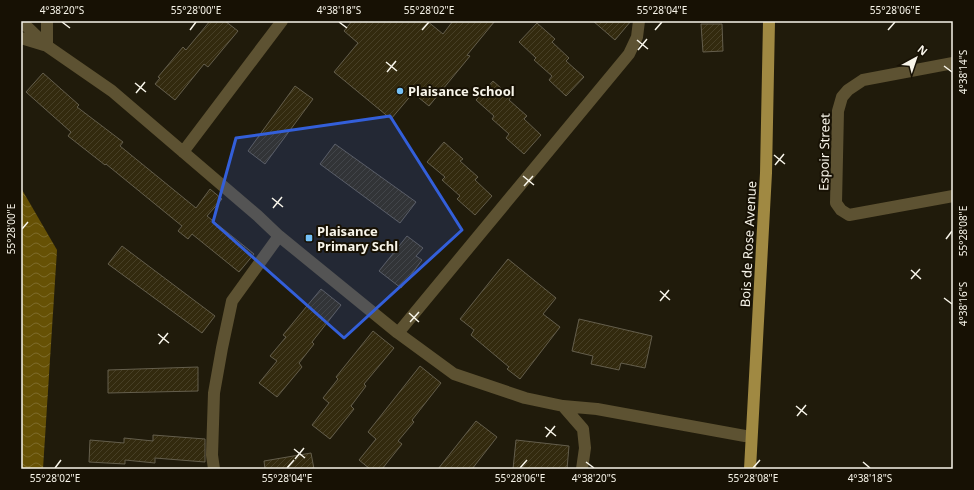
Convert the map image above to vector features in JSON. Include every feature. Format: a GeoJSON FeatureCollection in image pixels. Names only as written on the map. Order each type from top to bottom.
{"type":"FeatureCollection","features":[{"type":"Feature","properties":{"kind":"main road","name":"Bois de Rose Avenue"},"geometry":{"type":"LineString","coordinates":[[750,469],[766,173],[769,21]]}},
{"type":"Feature","properties":{"kind":"street"},"geometry":{"type":"LineString","coordinates":[[21,21],[47,46],[112,91],[258,216],[279,236],[398,333],[454,374],[525,398],[563,406],[597,409],[745,436]]}},
{"type":"Feature","properties":{"kind":"street"},"geometry":{"type":"LineString","coordinates":[[47,21],[47,46]]}},
{"type":"Feature","properties":{"kind":"street"},"geometry":{"type":"LineString","coordinates":[[183,152],[282,21]]}},
{"type":"Feature","properties":{"kind":"street"},"geometry":{"type":"LineString","coordinates":[[398,333],[629,54],[637,37],[639,21]]}},
{"type":"Feature","properties":{"kind":"street"},"geometry":{"type":"LineString","coordinates":[[21,38],[47,46]]}},
{"type":"Feature","properties":{"kind":"street","name":"Espoir Street"},"geometry":{"type":"LineString","coordinates":[[953,63],[863,80],[848,90],[842,97],[838,111],[836,203],[841,210],[849,215],[953,196]]}},
{"type":"Feature","properties":{"kind":"street"},"geometry":{"type":"LineString","coordinates":[[214,469],[212,455],[214,394],[232,301],[279,236]]}},
{"type":"Feature","properties":{"kind":"street"},"geometry":{"type":"LineString","coordinates":[[563,406],[583,429],[585,448],[582,469]]}},
{"type":"Feature","properties":{"kind":"highlighted area"},"geometry":{"type":"Polygon","coordinates":[[[390,116],[462,230],[344,338],[213,222],[236,138],[390,116]]]}},
{"type":"Feature","properties":{"kind":"water"},"geometry":{"type":"Polygon","coordinates":[[[21,188],[57,250],[43,469],[21,469],[21,188]]]}},
{"type":"Feature","properties":{"kind":"building"},"geometry":{"type":"Polygon","coordinates":[[[210,21],[225,21],[238,31],[208,67],[204,64],[175,100],[155,84],[160,78],[158,77],[183,47],[186,50],[210,21]]]}},
{"type":"Feature","properties":{"kind":"building"},"geometry":{"type":"Polygon","coordinates":[[[352,21],[427,21],[443,34],[453,21],[495,21],[467,55],[470,56],[429,106],[413,93],[391,119],[334,72],[358,43],[344,31],[352,21]]]}},
{"type":"Feature","properties":{"kind":"building"},"geometry":{"type":"Polygon","coordinates":[[[593,21],[631,21],[615,40],[593,21]]]}},
{"type":"Feature","properties":{"kind":"building"},"geometry":{"type":"Polygon","coordinates":[[[537,23],[555,39],[552,42],[569,58],[566,61],[584,77],[566,96],[549,80],[552,76],[534,60],[536,58],[519,42],[537,23]]]}},
{"type":"Feature","properties":{"kind":"building"},"geometry":{"type":"Polygon","coordinates":[[[701,24],[722,24],[723,51],[703,52],[701,24]]]}},
{"type":"Feature","properties":{"kind":"building"},"geometry":{"type":"Polygon","coordinates":[[[43,73],[79,105],[77,107],[123,142],[120,146],[196,208],[210,189],[222,199],[207,216],[254,254],[239,272],[192,234],[188,239],[178,231],[182,226],[106,164],[105,165],[68,136],[71,132],[26,92],[43,73]]]}},
{"type":"Feature","properties":{"kind":"building"},"geometry":{"type":"Polygon","coordinates":[[[493,81],[511,97],[509,100],[527,116],[524,119],[541,135],[524,154],[506,138],[509,134],[492,119],[494,116],[476,100],[493,81]]]}},
{"type":"Feature","properties":{"kind":"building"},"geometry":{"type":"Polygon","coordinates":[[[295,86],[313,99],[265,164],[248,151],[295,86]]]}},
{"type":"Feature","properties":{"kind":"building"},"geometry":{"type":"Polygon","coordinates":[[[444,142],[463,159],[460,161],[478,177],[475,180],[492,196],[475,215],[457,199],[460,196],[442,180],[445,177],[427,162],[444,142]]]}},
{"type":"Feature","properties":{"kind":"building"},"geometry":{"type":"Polygon","coordinates":[[[335,144],[416,202],[400,223],[320,164],[335,144]]]}},
{"type":"Feature","properties":{"kind":"building"},"geometry":{"type":"Polygon","coordinates":[[[407,236],[423,248],[416,256],[422,260],[401,288],[379,271],[407,236]]]}},
{"type":"Feature","properties":{"kind":"building"},"geometry":{"type":"Polygon","coordinates":[[[122,246],[215,316],[202,333],[108,264],[122,246]]]}},
{"type":"Feature","properties":{"kind":"building"},"geometry":{"type":"Polygon","coordinates":[[[508,259],[556,298],[543,314],[560,327],[520,379],[507,369],[509,367],[471,335],[474,330],[460,319],[508,259]]]}},
{"type":"Feature","properties":{"kind":"building"},"geometry":{"type":"Polygon","coordinates":[[[321,289],[341,305],[312,342],[314,344],[299,363],[302,367],[277,397],[259,383],[277,361],[270,356],[286,337],[283,335],[321,289]]]}},
{"type":"Feature","properties":{"kind":"building"},"geometry":{"type":"Polygon","coordinates":[[[579,319],[652,336],[645,368],[621,363],[619,370],[591,364],[593,356],[572,351],[579,319]]]}},
{"type":"Feature","properties":{"kind":"building"},"geometry":{"type":"Polygon","coordinates":[[[373,331],[394,348],[364,384],[366,386],[351,406],[354,409],[330,439],[312,425],[329,403],[323,398],[338,379],[336,377],[373,331]]]}},
{"type":"Feature","properties":{"kind":"building"},"geometry":{"type":"Polygon","coordinates":[[[420,366],[441,383],[412,420],[414,422],[398,441],[402,444],[382,469],[370,469],[359,460],[376,439],[368,432],[420,366]]]}},
{"type":"Feature","properties":{"kind":"building"},"geometry":{"type":"Polygon","coordinates":[[[198,367],[198,391],[108,393],[108,370],[198,367]]]}},
{"type":"Feature","properties":{"kind":"building"},"geometry":{"type":"Polygon","coordinates":[[[476,421],[497,437],[472,469],[438,469],[476,421]]]}},
{"type":"Feature","properties":{"kind":"building"},"geometry":{"type":"Polygon","coordinates":[[[153,435],[205,439],[205,462],[155,458],[155,463],[125,460],[125,464],[89,462],[90,440],[124,443],[124,438],[153,441],[153,435]]]}},
{"type":"Feature","properties":{"kind":"building"},"geometry":{"type":"Polygon","coordinates":[[[516,440],[569,446],[567,469],[513,469],[516,440]]]}},
{"type":"Feature","properties":{"kind":"building"},"geometry":{"type":"Polygon","coordinates":[[[311,453],[314,469],[265,469],[264,461],[311,453]]]}},
{"type":"Feature","properties":{"kind":"place","name":"Plaisance School"},"geometry":{"type":"Point","coordinates":[400,91]}},
{"type":"Feature","properties":{"kind":"place","name":"Plaisance Primary Schl"},"geometry":{"type":"Point","coordinates":[309,238]}}]}
